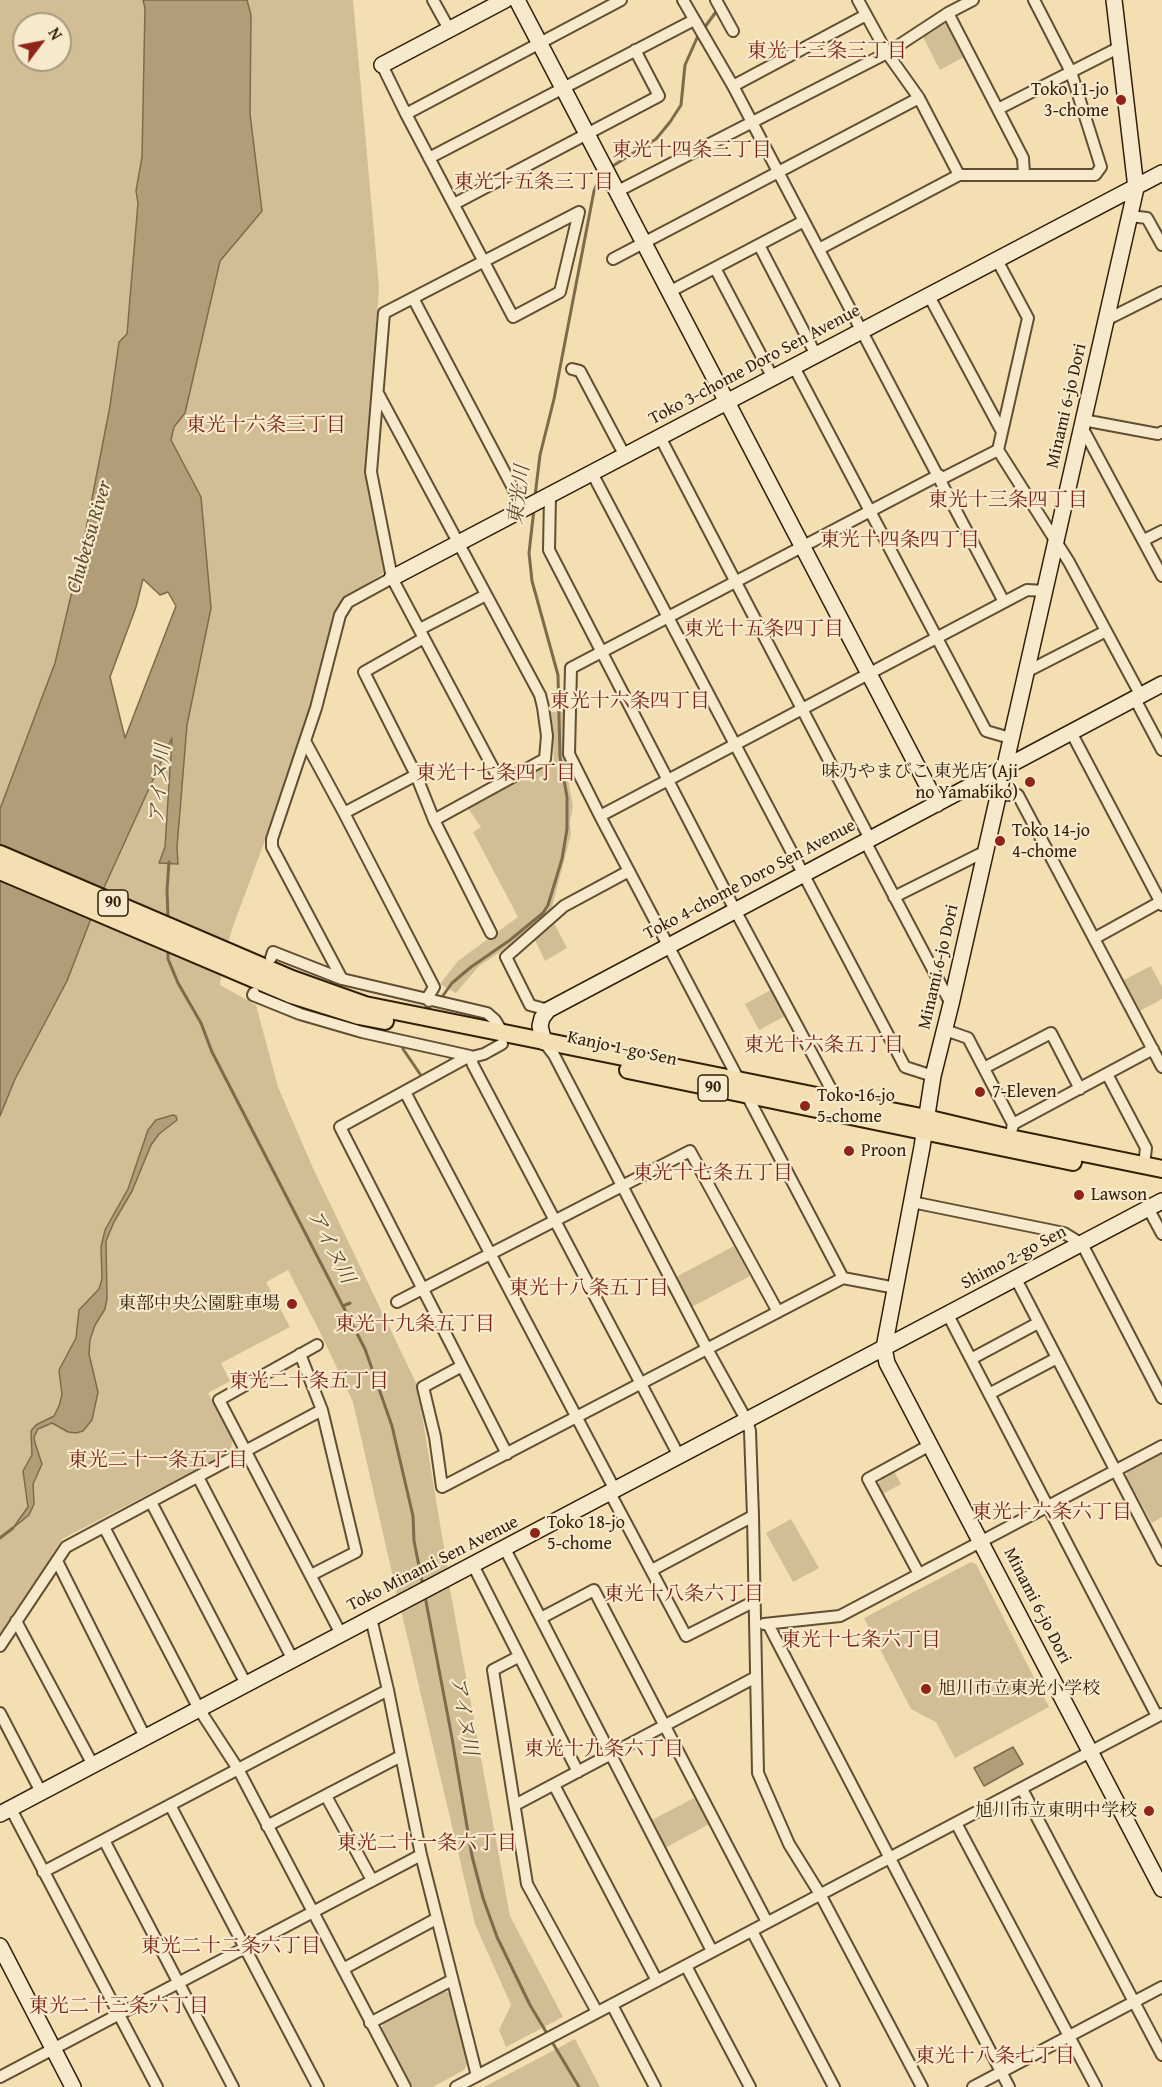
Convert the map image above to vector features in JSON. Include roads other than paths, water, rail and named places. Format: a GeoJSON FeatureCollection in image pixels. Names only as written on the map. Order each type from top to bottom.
{"type":"FeatureCollection","features":[{"type":"Feature","properties":{"kind":"main road","name":"90"},"geometry":{"type":"LineString","coordinates":[[0,854],[223,958]]}},
{"type":"Feature","properties":{"kind":"main road","name":"90"},"geometry":{"type":"LineString","coordinates":[[0,871],[223,958]]}},
{"type":"Feature","properties":{"kind":"main road","name":"Kanjo 1-go Sen"},"geometry":{"type":"LineString","coordinates":[[223,958],[290,994],[359,1016],[502,1039],[925,1124],[1011,1137],[1162,1169]]}},
{"type":"Feature","properties":{"kind":"main road","name":"Kanjo 1-go Sen"},"geometry":{"type":"LineString","coordinates":[[1011,1137],[1162,1180]]}},
{"type":"Feature","properties":{"kind":"street"},"geometry":{"type":"LineString","coordinates":[[433,0],[448,29]]}},
{"type":"Feature","properties":{"kind":"street"},"geometry":{"type":"LineString","coordinates":[[501,783],[392,578],[371,472],[384,313],[483,261],[579,212],[560,292],[513,317],[483,261],[454,204],[406,114],[382,65],[505,0]]}},
{"type":"Feature","properties":{"kind":"street"},"geometry":{"type":"LineString","coordinates":[[517,0],[937,804]]}},
{"type":"Feature","properties":{"kind":"street"},"geometry":{"type":"LineString","coordinates":[[406,114],[621,0]]}},
{"type":"Feature","properties":{"kind":"street"},"geometry":{"type":"LineString","coordinates":[[683,0],[753,122],[1004,602]]}},
{"type":"Feature","properties":{"kind":"street"},"geometry":{"type":"LineString","coordinates":[[858,0],[887,52],[918,98],[959,175]]}},
{"type":"Feature","properties":{"kind":"street"},"geometry":{"type":"LineString","coordinates":[[616,187],[753,122],[887,52],[973,0]]}},
{"type":"Feature","properties":{"kind":"street"},"geometry":{"type":"LineString","coordinates":[[819,249],[959,175],[1095,175],[1101,167],[1071,72],[1034,0]]}},
{"type":"Feature","properties":{"kind":"street","name":"Minami 6-jo Dori"},"geometry":{"type":"LineString","coordinates":[[1114,0],[1136,188],[933,1076],[884,1348],[887,1363],[1162,1889]]}},
{"type":"Feature","properties":{"kind":"street"},"geometry":{"type":"LineString","coordinates":[[718,4],[733,31]]}},
{"type":"Feature","properties":{"kind":"street"},"geometry":{"type":"LineString","coordinates":[[948,14],[1023,158],[1023,174]]}},
{"type":"Feature","properties":{"kind":"street"},"geometry":{"type":"LineString","coordinates":[[733,86],[866,15]]}},
{"type":"Feature","properties":{"kind":"street"},"geometry":{"type":"LineString","coordinates":[[429,158],[635,50],[698,27]]}},
{"type":"Feature","properties":{"kind":"street"},"geometry":{"type":"LineString","coordinates":[[998,109],[1120,47]]}},
{"type":"Feature","properties":{"kind":"street"},"geometry":{"type":"LineString","coordinates":[[454,204],[659,96],[635,50]]}},
{"type":"Feature","properties":{"kind":"street"},"geometry":{"type":"LineString","coordinates":[[614,258],[918,98]]}},
{"type":"Feature","properties":{"kind":"street","name":"Toko 3-chome Doro Sen Avenue"},"geometry":{"type":"LineString","coordinates":[[392,578],[1162,173]]}},
{"type":"Feature","properties":{"kind":"street"},"geometry":{"type":"LineString","coordinates":[[1130,216],[1148,218],[1162,245]]}},
{"type":"Feature","properties":{"kind":"street"},"geometry":{"type":"LineString","coordinates":[[669,292],[804,221]]}},
{"type":"Feature","properties":{"kind":"street"},"geometry":{"type":"LineString","coordinates":[[759,245],[816,355]]}},
{"type":"Feature","properties":{"kind":"street"},"geometry":{"type":"LineString","coordinates":[[997,260],[1028,318],[998,450],[1069,562],[1106,631],[1162,750]]}},
{"type":"Feature","properties":{"kind":"street"},"geometry":{"type":"LineString","coordinates":[[715,268],[773,378]]}},
{"type":"Feature","properties":{"kind":"street"},"geometry":{"type":"LineString","coordinates":[[1106,320],[1162,292]]}},
{"type":"Feature","properties":{"kind":"street"},"geometry":{"type":"LineString","coordinates":[[929,296],[1001,430]]}},
{"type":"Feature","properties":{"kind":"street"},"geometry":{"type":"LineString","coordinates":[[413,298],[536,502],[549,550],[836,1106]]}},
{"type":"Feature","properties":{"kind":"street"},"geometry":{"type":"LineString","coordinates":[[794,367],[986,731],[1010,738]]}},
{"type":"Feature","properties":{"kind":"street"},"geometry":{"type":"LineString","coordinates":[[572,369],[580,371],[625,456]]}},
{"type":"Feature","properties":{"kind":"street"},"geometry":{"type":"LineString","coordinates":[[379,395],[540,695],[547,736],[545,759],[434,820]]}},
{"type":"Feature","properties":{"kind":"street"},"geometry":{"type":"LineString","coordinates":[[1083,423],[1158,434],[1162,432]]}},
{"type":"Feature","properties":{"kind":"street"},"geometry":{"type":"LineString","coordinates":[[1083,423],[1162,576]]}},
{"type":"Feature","properties":{"kind":"street"},"geometry":{"type":"LineString","coordinates":[[660,437],[802,709],[894,897],[951,1004]]}},
{"type":"Feature","properties":{"kind":"street"},"geometry":{"type":"LineString","coordinates":[[843,1278],[569,754],[571,668],[870,510],[998,450]]}},
{"type":"Feature","properties":{"kind":"street"},"geometry":{"type":"LineString","coordinates":[[592,473],[904,1067],[933,1076]]}},
{"type":"Feature","properties":{"kind":"street"},"geometry":{"type":"LineString","coordinates":[[1144,540],[1162,531]]}},
{"type":"Feature","properties":{"kind":"street"},"geometry":{"type":"LineString","coordinates":[[342,980],[272,847],[272,838],[305,741],[344,608],[348,602],[392,578]]}},
{"type":"Feature","properties":{"kind":"street"},"geometry":{"type":"LineString","coordinates":[[600,816],[1027,590],[1045,591]]}},
{"type":"Feature","properties":{"kind":"street"},"geometry":{"type":"LineString","coordinates":[[486,595],[364,672],[416,775],[434,820],[491,933]]}},
{"type":"Feature","properties":{"kind":"street"},"geometry":{"type":"LineString","coordinates":[[1026,672],[1106,631]]}},
{"type":"Feature","properties":{"kind":"street","name":"Toko 4-chome Doro Sen Avenue"},"geometry":{"type":"LineString","coordinates":[[548,1010],[1162,684]]}},
{"type":"Feature","properties":{"kind":"street"},"geometry":{"type":"LineString","coordinates":[[1071,732],[1162,903],[1095,938]]}},
{"type":"Feature","properties":{"kind":"street"},"geometry":{"type":"LineString","coordinates":[[305,741],[434,987],[428,997],[429,1001]]}},
{"type":"Feature","properties":{"kind":"street"},"geometry":{"type":"LineString","coordinates":[[344,813],[416,775]]}},
{"type":"Feature","properties":{"kind":"street"},"geometry":{"type":"LineString","coordinates":[[998,795],[1018,795],[1162,1067]]}},
{"type":"Feature","properties":{"kind":"street"},"geometry":{"type":"LineString","coordinates":[[894,897],[986,851]]}},
{"type":"Feature","properties":{"kind":"street"},"geometry":{"type":"LineString","coordinates":[[629,871],[564,906],[506,957],[530,1005],[548,1010],[540,1026],[549,1048],[706,1349],[747,1421],[750,1431],[753,1516],[758,1773],[789,1844],[820,1894],[922,2087]]}},
{"type":"Feature","properties":{"kind":"street"},"geometry":{"type":"LineString","coordinates":[[254,994],[300,1014],[362,1032],[470,1056],[484,1054],[502,1039],[495,1020],[487,1013],[342,980],[272,955]]}},
{"type":"Feature","properties":{"kind":"street"},"geometry":{"type":"LineString","coordinates":[[945,1030],[968,1038],[984,1068],[1011,1137],[1080,1089],[1153,1049]]}},
{"type":"Feature","properties":{"kind":"street"},"geometry":{"type":"LineString","coordinates":[[984,1068],[1051,1033],[1080,1089]]}},
{"type":"Feature","properties":{"kind":"street"},"geometry":{"type":"LineString","coordinates":[[470,1056],[340,1127],[507,1454]]}},
{"type":"Feature","properties":{"kind":"street"},"geometry":{"type":"LineString","coordinates":[[470,1056],[679,1456]]}},
{"type":"Feature","properties":{"kind":"street"},"geometry":{"type":"LineString","coordinates":[[1107,1074],[1146,1148],[1144,1165]]}},
{"type":"Feature","properties":{"kind":"street"},"geometry":{"type":"LineString","coordinates":[[405,1092],[576,1418],[686,1636],[755,1601]]}},
{"type":"Feature","properties":{"kind":"street"},"geometry":{"type":"LineString","coordinates":[[397,1302],[690,1151],[778,1312]]}},
{"type":"Feature","properties":{"kind":"street"},"geometry":{"type":"LineString","coordinates":[[912,1202],[1064,1233],[1082,1244],[1162,1398]]}},
{"type":"Feature","properties":{"kind":"street"},"geometry":{"type":"LineString","coordinates":[[1155,1205],[1162,1234]]}},
{"type":"Feature","properties":{"kind":"street","name":"Shimo 2-go Sen"},"geometry":{"type":"LineString","coordinates":[[884,1348],[1155,1205]]}},
{"type":"Feature","properties":{"kind":"street"},"geometry":{"type":"LineString","coordinates":[[462,1366],[423,1387],[435,1437],[442,1487],[843,1278],[896,1288]]}},
{"type":"Feature","properties":{"kind":"street"},"geometry":{"type":"LineString","coordinates":[[1016,1279],[1162,1560]]}},
{"type":"Feature","properties":{"kind":"street"},"geometry":{"type":"LineString","coordinates":[[456,2087],[1160,1715],[948,1315]]}},
{"type":"Feature","properties":{"kind":"street"},"geometry":{"type":"LineString","coordinates":[[971,1359],[1038,1323]]}},
{"type":"Feature","properties":{"kind":"street"},"geometry":{"type":"LineString","coordinates":[[317,1346],[219,1400],[341,1634]]}},
{"type":"Feature","properties":{"kind":"street","name":"Toko Minami Sen Avenue"},"geometry":{"type":"LineString","coordinates":[[5,1812],[884,1348]]}},
{"type":"Feature","properties":{"kind":"street"},"geometry":{"type":"LineString","coordinates":[[300,1354],[322,1410],[356,1552],[311,1575]]}},
{"type":"Feature","properties":{"kind":"street"},"geometry":{"type":"LineString","coordinates":[[989,1394],[1057,1358]]}},
{"type":"Feature","properties":{"kind":"street"},"geometry":{"type":"LineString","coordinates":[[0,1646],[66,1546],[198,1478],[322,1410]]}},
{"type":"Feature","properties":{"kind":"street"},"geometry":{"type":"LineString","coordinates":[[919,1574],[868,1479],[930,1445]]}},
{"type":"Feature","properties":{"kind":"street"},"geometry":{"type":"LineString","coordinates":[[755,1625],[840,1616],[1162,1446]]}},
{"type":"Feature","properties":{"kind":"street"},"geometry":{"type":"LineString","coordinates":[[198,1478],[293,1660]]}},
{"type":"Feature","properties":{"kind":"street"},"geometry":{"type":"LineString","coordinates":[[151,1502],[246,1684]]}},
{"type":"Feature","properties":{"kind":"street"},"geometry":{"type":"LineString","coordinates":[[652,1570],[753,1516]]}},
{"type":"Feature","properties":{"kind":"street"},"geometry":{"type":"LineString","coordinates":[[104,1527],[199,1709],[238,1769],[405,2087]]}},
{"type":"Feature","properties":{"kind":"street"},"geometry":{"type":"LineString","coordinates":[[505,1549],[712,1952]]}},
{"type":"Feature","properties":{"kind":"street"},"geometry":{"type":"LineString","coordinates":[[57,1562],[146,1737]]}},
{"type":"Feature","properties":{"kind":"street"},"geometry":{"type":"LineString","coordinates":[[473,1566],[578,1772]]}},
{"type":"Feature","properties":{"kind":"street"},"geometry":{"type":"LineString","coordinates":[[541,1618],[594,1590],[767,1922]]}},
{"type":"Feature","properties":{"kind":"street"},"geometry":{"type":"LineString","coordinates":[[371,1618],[421,1855],[477,2076]]}},
{"type":"Feature","properties":{"kind":"street"},"geometry":{"type":"LineString","coordinates":[[16,1621],[93,1765]]}},
{"type":"Feature","properties":{"kind":"street"},"geometry":{"type":"LineString","coordinates":[[768,1624],[1009,2087]]}},
{"type":"Feature","properties":{"kind":"street"},"geometry":{"type":"LineString","coordinates":[[518,1657],[493,1671],[527,1884],[597,2013]]}},
{"type":"Feature","properties":{"kind":"street"},"geometry":{"type":"LineString","coordinates":[[515,1805],[756,1677]]}},
{"type":"Feature","properties":{"kind":"street"},"geometry":{"type":"LineString","coordinates":[[43,1872],[388,1690]]}},
{"type":"Feature","properties":{"kind":"street"},"geometry":{"type":"LineString","coordinates":[[0,1713],[41,1792]]}},
{"type":"Feature","properties":{"kind":"street"},"geometry":{"type":"LineString","coordinates":[[267,1827],[401,1756]]}},
{"type":"Feature","properties":{"kind":"street"},"geometry":{"type":"LineString","coordinates":[[554,1785],[657,1981]]}},
{"type":"Feature","properties":{"kind":"street"},"geometry":{"type":"LineString","coordinates":[[1022,1789],[1162,2055]]}},
{"type":"Feature","properties":{"kind":"street"},"geometry":{"type":"LineString","coordinates":[[326,1796],[372,1880]]}},
{"type":"Feature","properties":{"kind":"street"},"geometry":{"type":"LineString","coordinates":[[170,1805],[318,2087]]}},
{"type":"Feature","properties":{"kind":"street"},"geometry":{"type":"LineString","coordinates":[[5,1812],[43,1872],[157,2087]]}},
{"type":"Feature","properties":{"kind":"street"},"geometry":{"type":"LineString","coordinates":[[956,1823],[1096,2087]]}},
{"type":"Feature","properties":{"kind":"street"},"geometry":{"type":"LineString","coordinates":[[104,1840],[233,2087]]}},
{"type":"Feature","properties":{"kind":"street"},"geometry":{"type":"LineString","coordinates":[[0,2077],[421,1855]]}},
{"type":"Feature","properties":{"kind":"street"},"geometry":{"type":"LineString","coordinates":[[343,1969],[436,1919]]}},
{"type":"Feature","properties":{"kind":"street"},"geometry":{"type":"LineString","coordinates":[[752,1931],[834,2087]]}},
{"type":"Feature","properties":{"kind":"street"},"geometry":{"type":"LineString","coordinates":[[0,1947],[73,2087]]}},
{"type":"Feature","properties":{"kind":"street"},"geometry":{"type":"LineString","coordinates":[[686,1966],[750,2087]]}},
{"type":"Feature","properties":{"kind":"street"},"geometry":{"type":"LineString","coordinates":[[370,2023],[452,1980]]}},
{"type":"Feature","properties":{"kind":"street"},"geometry":{"type":"LineString","coordinates":[[973,2087],[1162,1987]]}},
{"type":"Feature","properties":{"kind":"street"},"geometry":{"type":"LineString","coordinates":[[612,2005],[655,2087]]}},
{"type":"Feature","properties":{"kind":"water","name":"Chubetsu River"},"geometry":{"type":"Polygon","coordinates":[[[143,0],[247,0],[251,15],[250,114],[262,211],[220,261],[185,413],[174,427],[171,440],[201,497],[211,608],[187,725],[177,847],[178,864],[159,863],[165,847],[172,738],[97,903],[67,981],[15,1079],[0,1116],[0,809],[55,663],[83,545],[110,406],[119,342],[127,334],[138,203],[136,191],[142,157],[145,8],[143,0]],[[143,579],[136,607],[110,677],[125,738],[176,606],[168,592],[160,595],[143,579]]]}},
{"type":"Feature","properties":{"kind":"water"},"geometry":{"type":"Polygon","coordinates":[[[173,1115],[177,1120],[159,1134],[151,1145],[132,1191],[106,1241],[107,1298],[105,1309],[95,1325],[90,1340],[89,1354],[98,1392],[92,1420],[83,1431],[76,1433],[68,1432],[52,1423],[38,1429],[34,1437],[42,1464],[33,1484],[34,1504],[29,1515],[13,1528],[28,1507],[23,1471],[32,1455],[31,1431],[36,1425],[54,1416],[59,1406],[62,1395],[59,1370],[76,1338],[79,1310],[99,1289],[102,1279],[101,1247],[105,1230],[128,1189],[148,1130],[156,1120],[173,1115]]]}},
{"type":"Feature","properties":{"kind":"water"},"geometry":{"type":"Polygon","coordinates":[[[1013,1747],[1023,1764],[984,1786],[974,1768],[1013,1747]]]}},
{"type":"Feature","properties":{"kind":"waterway","name":"東光川"},"geometry":{"type":"LineString","coordinates":[[611,167],[656,139],[670,122],[681,105],[685,65],[697,38],[718,9]]}},
{"type":"Feature","properties":{"kind":"waterway","name":"東光川"},"geometry":{"type":"LineString","coordinates":[[535,496],[540,455],[554,399],[594,191],[601,174]]}},
{"type":"Feature","properties":{"kind":"waterway","name":"東光川"},"geometry":{"type":"LineString","coordinates":[[442,997],[452,983],[471,967],[510,940],[543,913],[548,905],[562,859],[567,829],[567,797],[560,757],[558,675],[532,581],[529,553],[534,509]]}},
{"type":"Feature","properties":{"kind":"waterway","name":"アイヌ川"},"geometry":{"type":"LineString","coordinates":[[168,918],[169,862]]}},
{"type":"Feature","properties":{"kind":"waterway","name":"アイヌ川"},"geometry":{"type":"LineString","coordinates":[[168,949],[168,959],[178,983],[201,1023],[212,1052],[365,1349],[392,1426],[413,1516],[414,1541],[423,1586]]}},
{"type":"Feature","properties":{"kind":"waterway","name":"東光川"},"geometry":{"type":"LineString","coordinates":[[403,1049],[420,1074]]}},
{"type":"Feature","properties":{"kind":"waterway","name":"アイヌ川"},"geometry":{"type":"LineString","coordinates":[[343,1306],[350,1303]]}},
{"type":"Feature","properties":{"kind":"waterway"},"geometry":{"type":"LineString","coordinates":[[0,1538],[13,1528]]}},
{"type":"Feature","properties":{"kind":"waterway","name":"アイヌ川"},"geometry":{"type":"LineString","coordinates":[[425,1596],[472,1856],[483,1898],[497,1937],[530,2005],[579,2087]]}},
{"type":"Feature","properties":{"kind":"place","name":"Toko 11-jo 3-chome"},"geometry":{"type":"Point","coordinates":[1121,100]}},
{"type":"Feature","properties":{"kind":"place","name":"味乃やまびこ 東光店 (Aji no Yamabiko)"},"geometry":{"type":"Point","coordinates":[1030,782]}},
{"type":"Feature","properties":{"kind":"place","name":"Toko 14-jo 4-chome"},"geometry":{"type":"Point","coordinates":[1000,841]}},
{"type":"Feature","properties":{"kind":"place","name":"7-Eleven"},"geometry":{"type":"Point","coordinates":[980,1092]}},
{"type":"Feature","properties":{"kind":"place","name":"Toko 16-jo 5-chome"},"geometry":{"type":"Point","coordinates":[805,1106]}},
{"type":"Feature","properties":{"kind":"place","name":"Proon"},"geometry":{"type":"Point","coordinates":[849,1151]}},
{"type":"Feature","properties":{"kind":"place","name":"Lawson"},"geometry":{"type":"Point","coordinates":[1079,1195]}},
{"type":"Feature","properties":{"kind":"place","name":"東部中央公園駐車場"},"geometry":{"type":"Point","coordinates":[292,1304]}},
{"type":"Feature","properties":{"kind":"place","name":"Toko 18-jo 5-chome"},"geometry":{"type":"Point","coordinates":[535,1533]}},
{"type":"Feature","properties":{"kind":"place","name":"旭川市立東光小学校"},"geometry":{"type":"Point","coordinates":[926,1689]}},
{"type":"Feature","properties":{"kind":"place","name":"旭川市立東明中学校"},"geometry":{"type":"Point","coordinates":[1149,1811]}},
{"type":"Feature","properties":{"kind":"district","name":"東光十三条三丁目"},"geometry":{"type":"Point","coordinates":[827,52]}},
{"type":"Feature","properties":{"kind":"district","name":"東光十四条三丁目"},"geometry":{"type":"Point","coordinates":[692,151]}},
{"type":"Feature","properties":{"kind":"district","name":"東光十五条三丁目"},"geometry":{"type":"Point","coordinates":[534,183]}},
{"type":"Feature","properties":{"kind":"district","name":"東光十六条三丁目"},"geometry":{"type":"Point","coordinates":[266,426]}},
{"type":"Feature","properties":{"kind":"district","name":"東光十三条四丁目"},"geometry":{"type":"Point","coordinates":[1008,501]}},
{"type":"Feature","properties":{"kind":"district","name":"東光十四条四丁目"},"geometry":{"type":"Point","coordinates":[900,541]}},
{"type":"Feature","properties":{"kind":"district","name":"東光十五条四丁目"},"geometry":{"type":"Point","coordinates":[764,630]}},
{"type":"Feature","properties":{"kind":"district","name":"東光十六条四丁目"},"geometry":{"type":"Point","coordinates":[630,702]}},
{"type":"Feature","properties":{"kind":"district","name":"東光十七条四丁目"},"geometry":{"type":"Point","coordinates":[496,774]}},
{"type":"Feature","properties":{"kind":"district","name":"東光十六条五丁目"},"geometry":{"type":"Point","coordinates":[824,1046]}},
{"type":"Feature","properties":{"kind":"district","name":"東光十七条五丁目"},"geometry":{"type":"Point","coordinates":[713,1174]}},
{"type":"Feature","properties":{"kind":"district","name":"東光十八条五丁目"},"geometry":{"type":"Point","coordinates":[589,1289]}},
{"type":"Feature","properties":{"kind":"district","name":"東光十九条五丁目"},"geometry":{"type":"Point","coordinates":[415,1325]}},
{"type":"Feature","properties":{"kind":"district","name":"東光二十条五丁目"},"geometry":{"type":"Point","coordinates":[309,1382]}},
{"type":"Feature","properties":{"kind":"district","name":"東光二十一条五丁目"},"geometry":{"type":"Point","coordinates":[158,1461]}},
{"type":"Feature","properties":{"kind":"district","name":"東光十六条六丁目"},"geometry":{"type":"Point","coordinates":[1052,1513]}},
{"type":"Feature","properties":{"kind":"district","name":"東光十八条六丁目"},"geometry":{"type":"Point","coordinates":[684,1595]}},
{"type":"Feature","properties":{"kind":"district","name":"東光十七条六丁目"},"geometry":{"type":"Point","coordinates":[861,1641]}},
{"type":"Feature","properties":{"kind":"district","name":"東光十九条六丁目"},"geometry":{"type":"Point","coordinates":[604,1750]}},
{"type":"Feature","properties":{"kind":"district","name":"東光二十一条六丁目"},"geometry":{"type":"Point","coordinates":[427,1844]}},
{"type":"Feature","properties":{"kind":"district","name":"東光二十二条六丁目"},"geometry":{"type":"Point","coordinates":[231,1947]}},
{"type":"Feature","properties":{"kind":"district","name":"東光二十三条六丁目"},"geometry":{"type":"Point","coordinates":[119,2007]}},
{"type":"Feature","properties":{"kind":"district","name":"東光十八条七丁目"},"geometry":{"type":"Point","coordinates":[995,2057]}}]}
